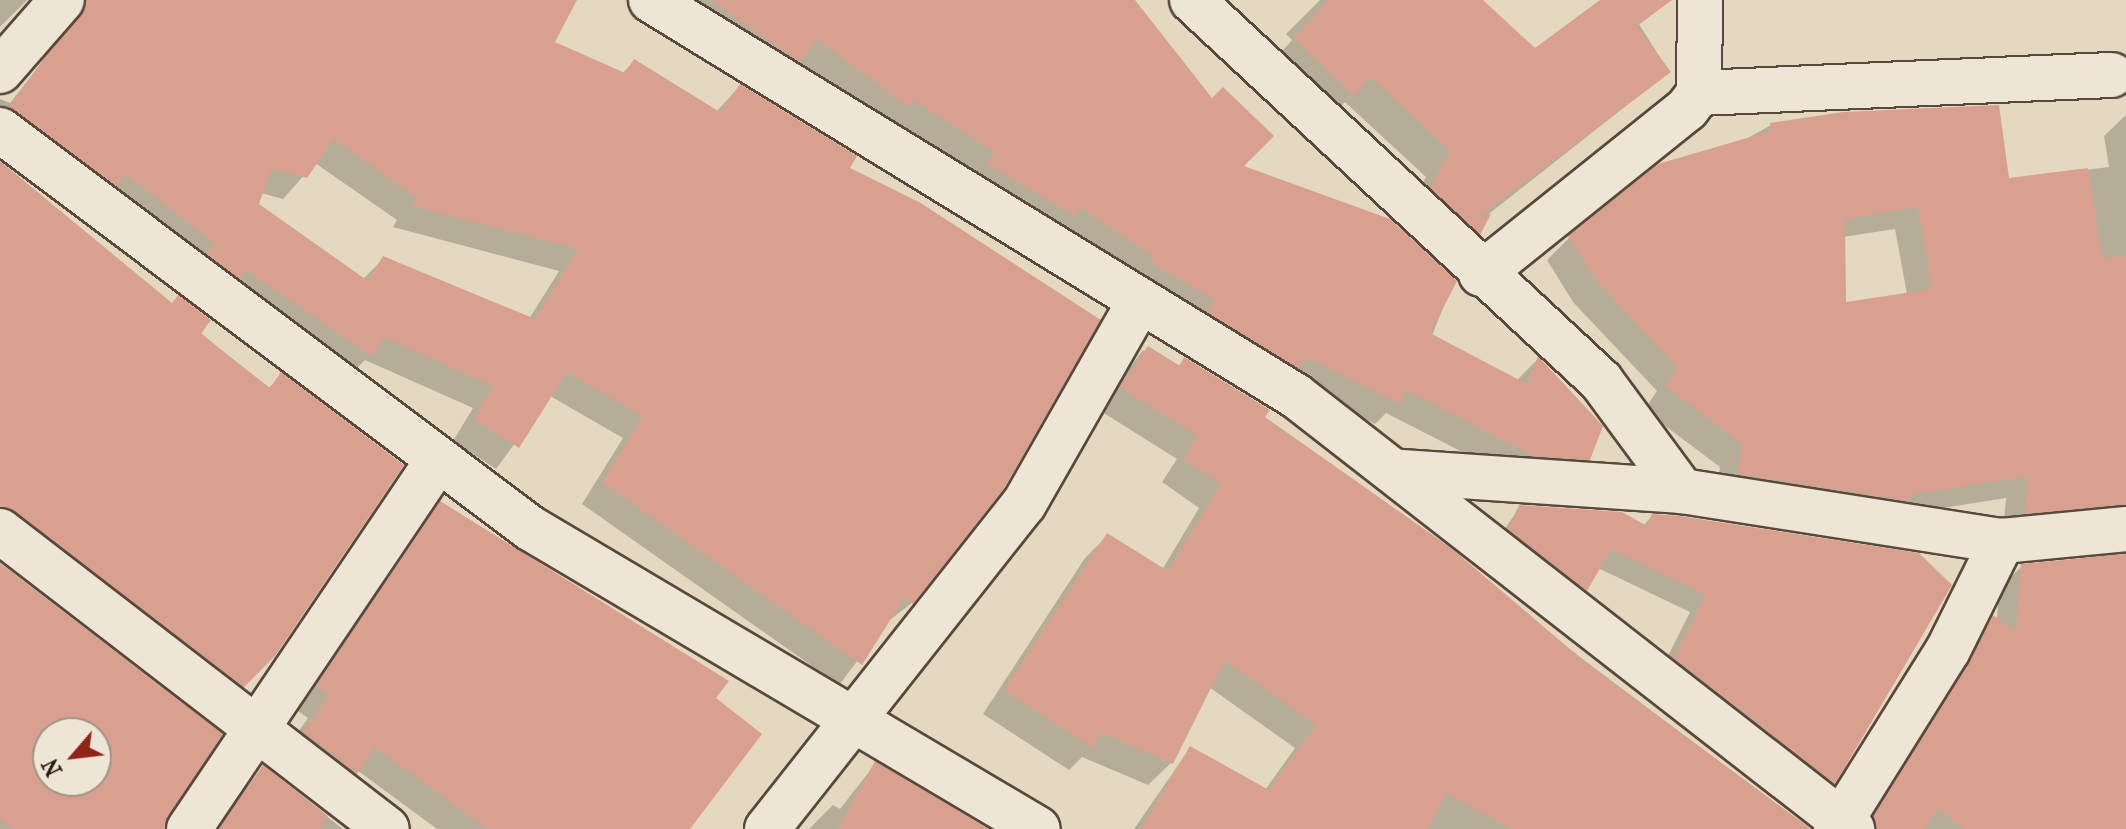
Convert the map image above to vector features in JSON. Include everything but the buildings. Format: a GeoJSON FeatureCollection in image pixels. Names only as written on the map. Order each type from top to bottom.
{"type":"FeatureCollection","features":[{"type":"Feature","properties":{"kind":"street"},"geometry":{"type":"LineString","coordinates":[[0,71],[62,0]]}},
{"type":"Feature","properties":{"kind":"street"},"geometry":{"type":"LineString","coordinates":[[651,0],[1140,301],[1402,472],[1843,826],[1948,650],[2002,541]]}},
{"type":"Feature","properties":{"kind":"street"},"geometry":{"type":"LineString","coordinates":[[1192,0],[1481,274],[1601,381],[1682,491]]}},
{"type":"Feature","properties":{"kind":"street"},"geometry":{"type":"LineString","coordinates":[[1699,93],[1700,0]]}},
{"type":"Feature","properties":{"kind":"street"},"geometry":{"type":"LineString","coordinates":[[1481,274],[1699,93],[2112,75]]}},
{"type":"Feature","properties":{"kind":"street"},"geometry":{"type":"LineString","coordinates":[[0,130],[530,528],[1038,829]]}},
{"type":"Feature","properties":{"kind":"street"},"geometry":{"type":"LineString","coordinates":[[767,829],[1024,504],[1140,301]]}},
{"type":"Feature","properties":{"kind":"street"},"geometry":{"type":"LineString","coordinates":[[189,829],[261,728],[438,460]]}},
{"type":"Feature","properties":{"kind":"street"},"geometry":{"type":"LineString","coordinates":[[1402,472],[1682,491],[2002,541],[2126,529]]}},
{"type":"Feature","properties":{"kind":"street"},"geometry":{"type":"LineString","coordinates":[[0,531],[261,728],[387,829]]}}]}
